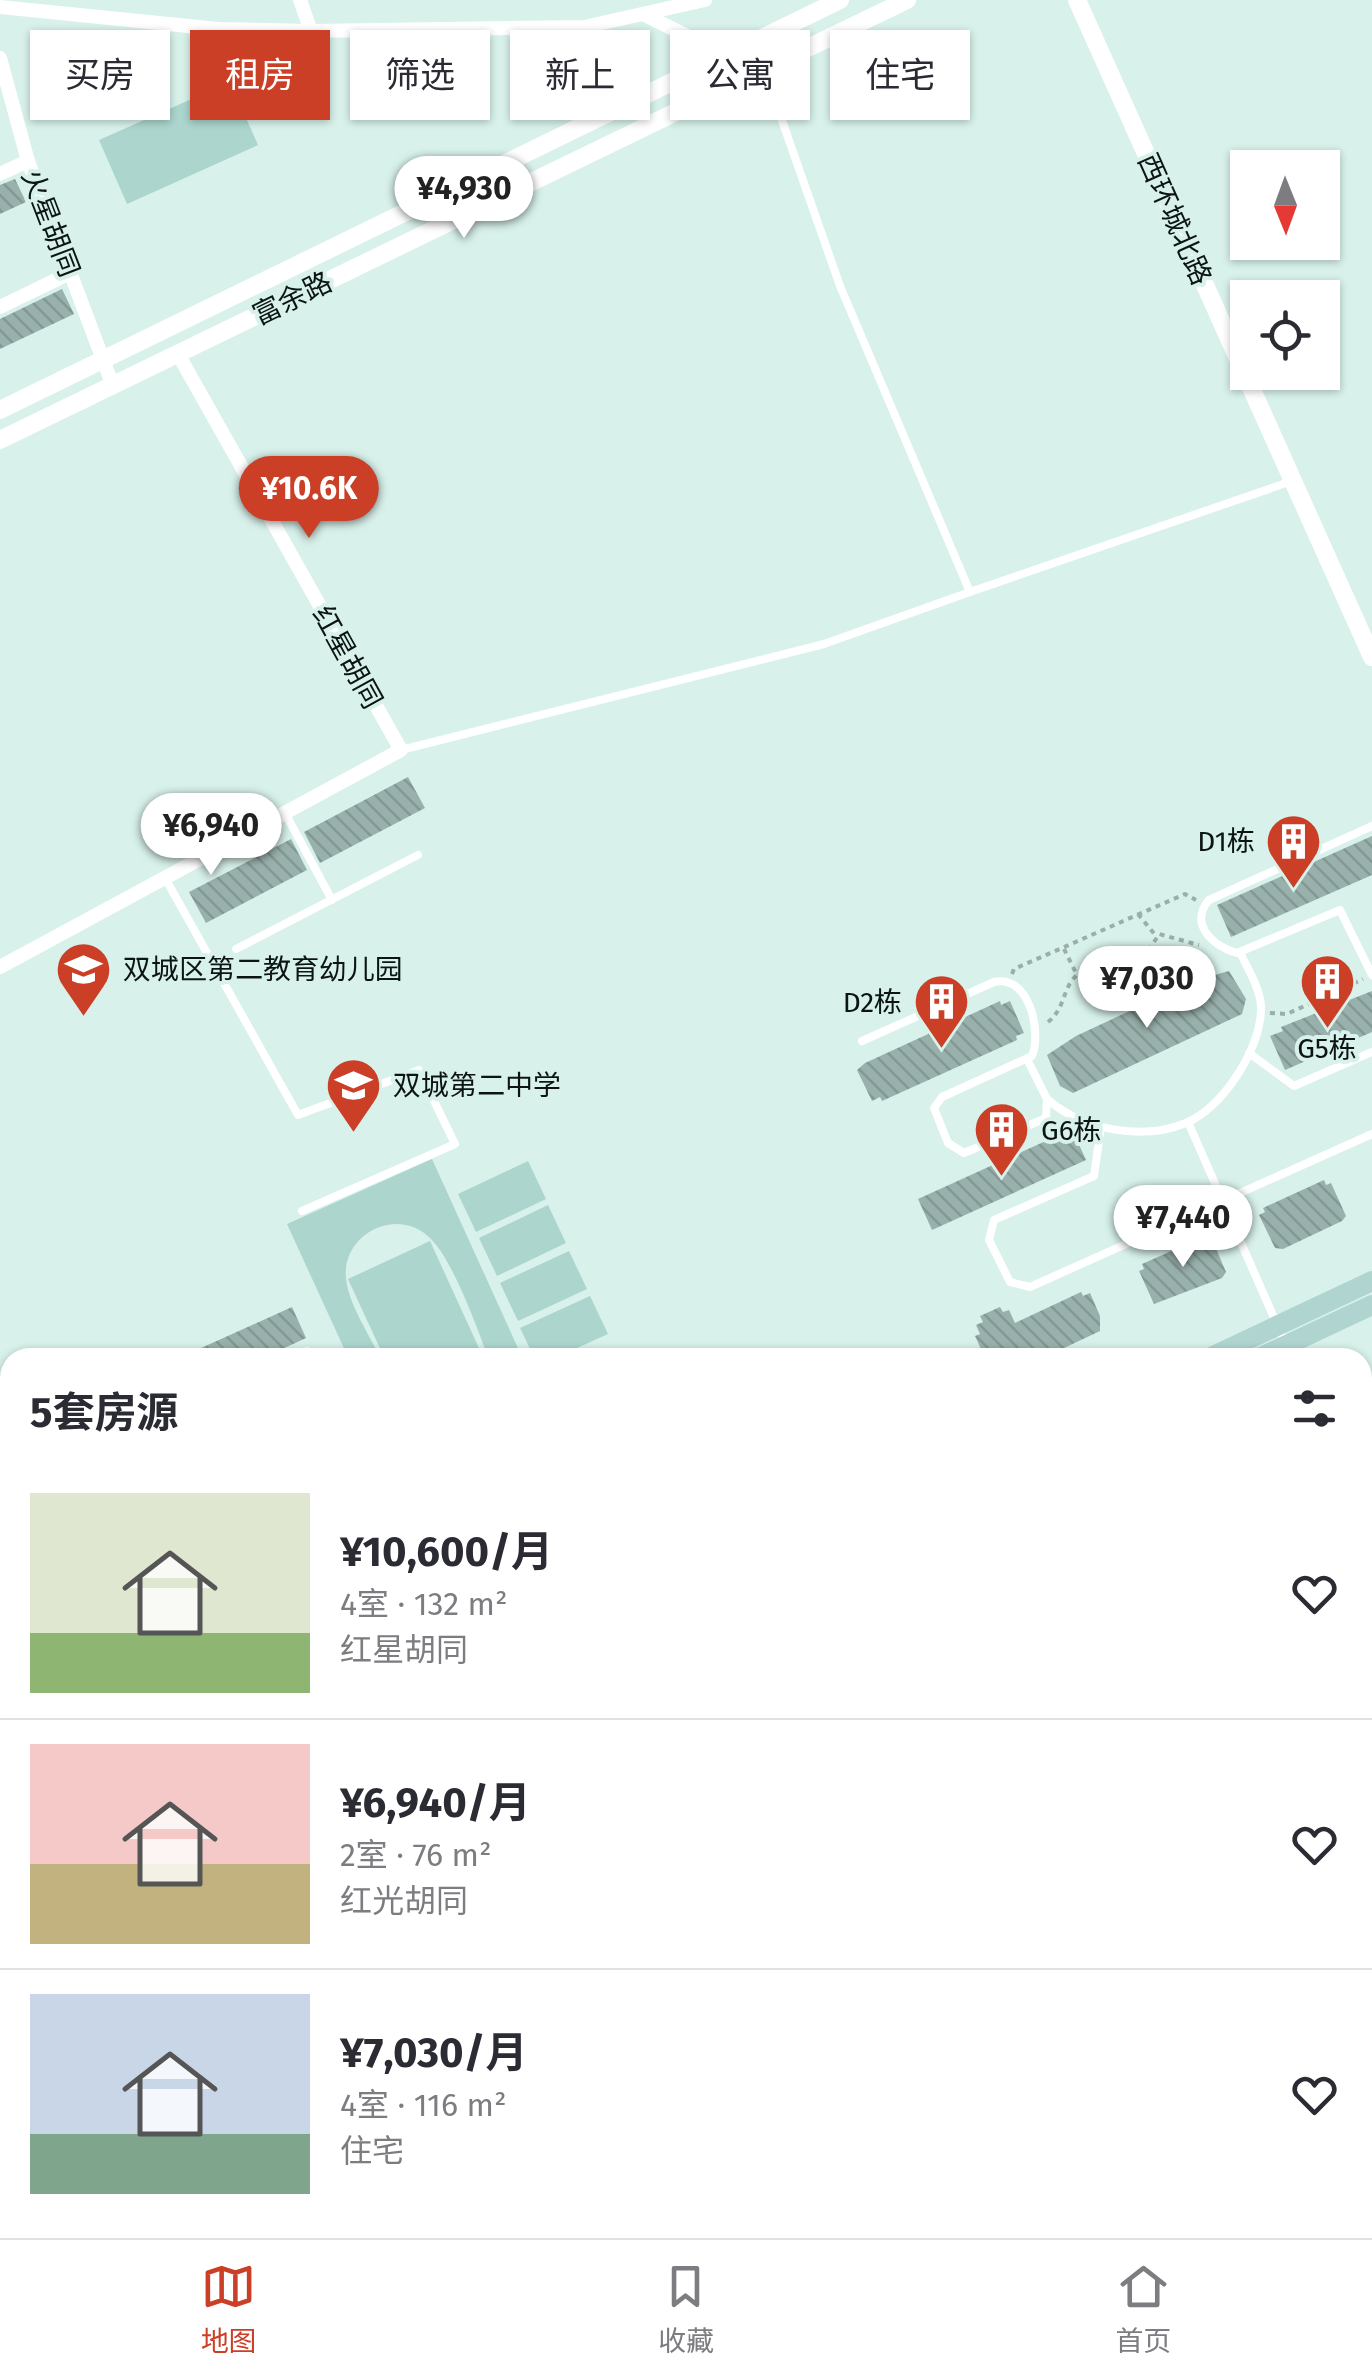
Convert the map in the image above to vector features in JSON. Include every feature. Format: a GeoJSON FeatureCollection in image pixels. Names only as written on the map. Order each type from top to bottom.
{"type":"FeatureCollection","features":[{"type":"Feature","properties":{"kind":"main road"},"geometry":{"type":"LineString","coordinates":[[1270,1348],[1282,1335],[1372,1281]]}},
{"type":"Feature","properties":{"kind":"main road"},"geometry":{"type":"LineString","coordinates":[[1241,1348],[1372,1305]]}},
{"type":"Feature","properties":{"kind":"street"},"geometry":{"type":"LineString","coordinates":[[300,0],[310,30]]}},
{"type":"Feature","properties":{"kind":"street"},"geometry":{"type":"LineString","coordinates":[[330,31],[584,28],[705,0]]}},
{"type":"Feature","properties":{"kind":"street","name":"富余路"},"geometry":{"type":"LineString","coordinates":[[778,30],[840,0]]}},
{"type":"Feature","properties":{"kind":"street","name":"富余路"},"geometry":{"type":"LineString","coordinates":[[810,47],[908,0]]}},
{"type":"Feature","properties":{"kind":"street","name":"西环城北路"},"geometry":{"type":"LineString","coordinates":[[1077,0],[1372,657]]}},
{"type":"Feature","properties":{"kind":"street"},"geometry":{"type":"LineString","coordinates":[[0,7],[264,30]]}},
{"type":"Feature","properties":{"kind":"street"},"geometry":{"type":"LineString","coordinates":[[645,14],[676,30]]}},
{"type":"Feature","properties":{"kind":"street","name":"火星胡同"},"geometry":{"type":"LineString","coordinates":[[0,58],[28,161],[113,386]]}},
{"type":"Feature","properties":{"kind":"street","name":"富余路"},"geometry":{"type":"LineString","coordinates":[[0,410],[670,82]]}},
{"type":"Feature","properties":{"kind":"street","name":"富余路"},"geometry":{"type":"LineString","coordinates":[[0,440],[670,115]]}},
{"type":"Feature","properties":{"kind":"street"},"geometry":{"type":"LineString","coordinates":[[0,174],[28,161]]}},
{"type":"Feature","properties":{"kind":"street"},"geometry":{"type":"LineString","coordinates":[[0,307],[70,273]]}},
{"type":"Feature","properties":{"kind":"street","name":"红星胡同"},"geometry":{"type":"LineString","coordinates":[[178,354],[401,750]]}},
{"type":"Feature","properties":{"kind":"street"},"geometry":{"type":"LineString","coordinates":[[0,967],[401,750]]}},
{"type":"Feature","properties":{"kind":"lane"},"geometry":{"type":"LineString","coordinates":[[782,120],[840,286],[970,592]]}},
{"type":"Feature","properties":{"kind":"lane"},"geometry":{"type":"LineString","coordinates":[[401,750],[824,644],[1293,480]]}},
{"type":"Feature","properties":{"kind":"lane"},"geometry":{"type":"LineString","coordinates":[[285,813],[332,900]]}},
{"type":"Feature","properties":{"kind":"lane"},"geometry":{"type":"LineString","coordinates":[[1372,826],[1205,904],[1202,922],[1214,943],[1240,952],[1340,910],[1372,975]]}},
{"type":"Feature","properties":{"kind":"lane"},"geometry":{"type":"LineString","coordinates":[[236,950],[418,855]]}},
{"type":"Feature","properties":{"kind":"lane"},"geometry":{"type":"LineString","coordinates":[[165,878],[298,1115],[419,1070],[456,1144],[302,1212]]}},
{"type":"Feature","properties":{"kind":"lane"},"geometry":{"type":"LineString","coordinates":[[1047,1099],[1100,1127],[1141,1130],[1188,1122],[1230,1084],[1249,1053],[1262,1012],[1240,952]]}},
{"type":"Feature","properties":{"kind":"lane"},"geometry":{"type":"LineString","coordinates":[[862,1041],[994,982],[1010,982],[1022,994],[1040,1037],[1027,1060],[938,1102],[934,1114],[948,1143],[958,1151],[970,1152],[1040,1122],[1049,1113],[1047,1099],[1027,1060]]}},
{"type":"Feature","properties":{"kind":"lane"},"geometry":{"type":"LineString","coordinates":[[1249,1053],[1294,1086],[1372,1052]]}},
{"type":"Feature","properties":{"kind":"lane"},"geometry":{"type":"LineString","coordinates":[[1188,1122],[1282,1335]]}},
{"type":"Feature","properties":{"kind":"lane"},"geometry":{"type":"LineString","coordinates":[[1100,1127],[1094,1176],[994,1220],[988,1240],[1010,1282],[1030,1286],[1372,1134]]}},
{"type":"Feature","properties":{"kind":"path"},"geometry":{"type":"LineString","coordinates":[[1010,982],[1014,969],[1185,894],[1205,904]]}},
{"type":"Feature","properties":{"kind":"path"},"geometry":{"type":"LineString","coordinates":[[1138,914],[1156,936]]}},
{"type":"Feature","properties":{"kind":"path"},"geometry":{"type":"LineString","coordinates":[[1038,1029],[1064,1006],[1069,984],[1077,975],[1126,976],[1141,963],[1156,936],[1166,932],[1198,944],[1214,943]]}},
{"type":"Feature","properties":{"kind":"path"},"geometry":{"type":"LineString","coordinates":[[1064,947],[1077,975]]}},
{"type":"Feature","properties":{"kind":"path"},"geometry":{"type":"LineString","coordinates":[[1262,1012],[1287,1014],[1372,975]]}},
{"type":"Feature","properties":{"kind":"green space"},"geometry":{"type":"Polygon","coordinates":[[[190,100],[190,120],[247,120],[258,145],[127,204],[99,140],[144,120],[170,120],[170,109],[190,100]]]}},
{"type":"Feature","properties":{"kind":"green space"},"geometry":{"type":"Polygon","coordinates":[[[432,1159],[518,1348],[485,1348],[448,1262],[431,1239],[404,1224],[375,1229],[353,1249],[347,1263],[348,1289],[375,1348],[344,1348],[287,1224],[432,1159]]]}},
{"type":"Feature","properties":{"kind":"green space"},"geometry":{"type":"Polygon","coordinates":[[[528,1161],[546,1199],[476,1232],[458,1194],[528,1161]]]}},
{"type":"Feature","properties":{"kind":"green space"},"geometry":{"type":"Polygon","coordinates":[[[548,1205],[566,1243],[497,1276],[479,1238],[548,1205]]]}},
{"type":"Feature","properties":{"kind":"green space"},"geometry":{"type":"Polygon","coordinates":[[[430,1241],[479,1348],[380,1348],[348,1279],[430,1241]]]}},
{"type":"Feature","properties":{"kind":"green space"},"geometry":{"type":"Polygon","coordinates":[[[569,1251],[587,1289],[518,1321],[500,1283],[569,1251]]]}},
{"type":"Feature","properties":{"kind":"green space"},"geometry":{"type":"Polygon","coordinates":[[[590,1296],[608,1334],[577,1348],[530,1348],[520,1328],[590,1296]]]}},
{"type":"Feature","properties":{"kind":"building"},"geometry":{"type":"Polygon","coordinates":[[[15,179],[26,202],[0,214],[0,185],[15,179]]]}},
{"type":"Feature","properties":{"kind":"building"},"geometry":{"type":"Polygon","coordinates":[[[62,289],[74,314],[0,349],[0,319],[62,289]]]}},
{"type":"Feature","properties":{"kind":"building"},"geometry":{"type":"Polygon","coordinates":[[[408,777],[425,808],[320,863],[304,832],[408,777]]]}},
{"type":"Feature","properties":{"kind":"building","name":"D1栋"},"geometry":{"type":"Polygon","coordinates":[[[1372,836],[1372,875],[1231,937],[1217,905],[1372,836]]]}},
{"type":"Feature","properties":{"kind":"building"},"geometry":{"type":"Polygon","coordinates":[[[291,839],[307,870],[206,923],[189,892],[291,839]]]}},
{"type":"Feature","properties":{"kind":"building"},"geometry":{"type":"Polygon","coordinates":[[[1229,971],[1246,999],[1242,1014],[1073,1093],[1060,1086],[1047,1055],[1076,1036],[1196,980],[1229,971]]]}},
{"type":"Feature","properties":{"kind":"building","name":"G5栋"},"geometry":{"type":"Polygon","coordinates":[[[1372,991],[1372,1032],[1285,1070],[1270,1036],[1283,1031],[1281,1027],[1372,991]]]}},
{"type":"Feature","properties":{"kind":"building","name":"D2栋"},"geometry":{"type":"Polygon","coordinates":[[[1000,1001],[1001,1005],[1010,1001],[1024,1033],[1016,1036],[1017,1040],[882,1101],[880,1097],[872,1101],[857,1070],[865,1063],[1000,1001]]]}},
{"type":"Feature","properties":{"kind":"building","name":"G6栋"},"geometry":{"type":"Polygon","coordinates":[[[1072,1129],[1086,1160],[932,1230],[918,1199],[1072,1129]]]}},
{"type":"Feature","properties":{"kind":"building"},"geometry":{"type":"Polygon","coordinates":[[[1324,1180],[1326,1185],[1331,1183],[1346,1216],[1283,1249],[1275,1248],[1259,1215],[1265,1212],[1263,1208],[1324,1180]]]}},
{"type":"Feature","properties":{"kind":"building"},"geometry":{"type":"Polygon","coordinates":[[[1203,1237],[1206,1241],[1211,1239],[1217,1251],[1226,1272],[1222,1278],[1154,1304],[1139,1271],[1144,1269],[1142,1264],[1203,1237]]]}},
{"type":"Feature","properties":{"kind":"building"},"geometry":{"type":"Polygon","coordinates":[[[1081,1292],[1083,1296],[1090,1293],[1100,1316],[1100,1331],[1064,1348],[980,1348],[975,1336],[980,1334],[976,1325],[983,1322],[980,1316],[1000,1307],[1003,1312],[1009,1310],[1015,1323],[1081,1292]]]}},
{"type":"Feature","properties":{"kind":"building"},"geometry":{"type":"Polygon","coordinates":[[[292,1307],[306,1338],[284,1348],[201,1348],[292,1307]]]}},
{"type":"Feature","properties":{"kind":"place","name":"D1栋"},"geometry":{"type":"Point","coordinates":[1294,890]}},
{"type":"Feature","properties":{"kind":"place","name":"双城区第二教育幼儿园"},"geometry":{"type":"Point","coordinates":[84,1018]}},
{"type":"Feature","properties":{"kind":"place","name":"G5栋"},"geometry":{"type":"Point","coordinates":[1327,1031]}},
{"type":"Feature","properties":{"kind":"place","name":"D2栋"},"geometry":{"type":"Point","coordinates":[941,1051]}},
{"type":"Feature","properties":{"kind":"place","name":"双城第二中学"},"geometry":{"type":"Point","coordinates":[354,1134]}},
{"type":"Feature","properties":{"kind":"place","name":"G6栋"},"geometry":{"type":"Point","coordinates":[1002,1179]}}]}
